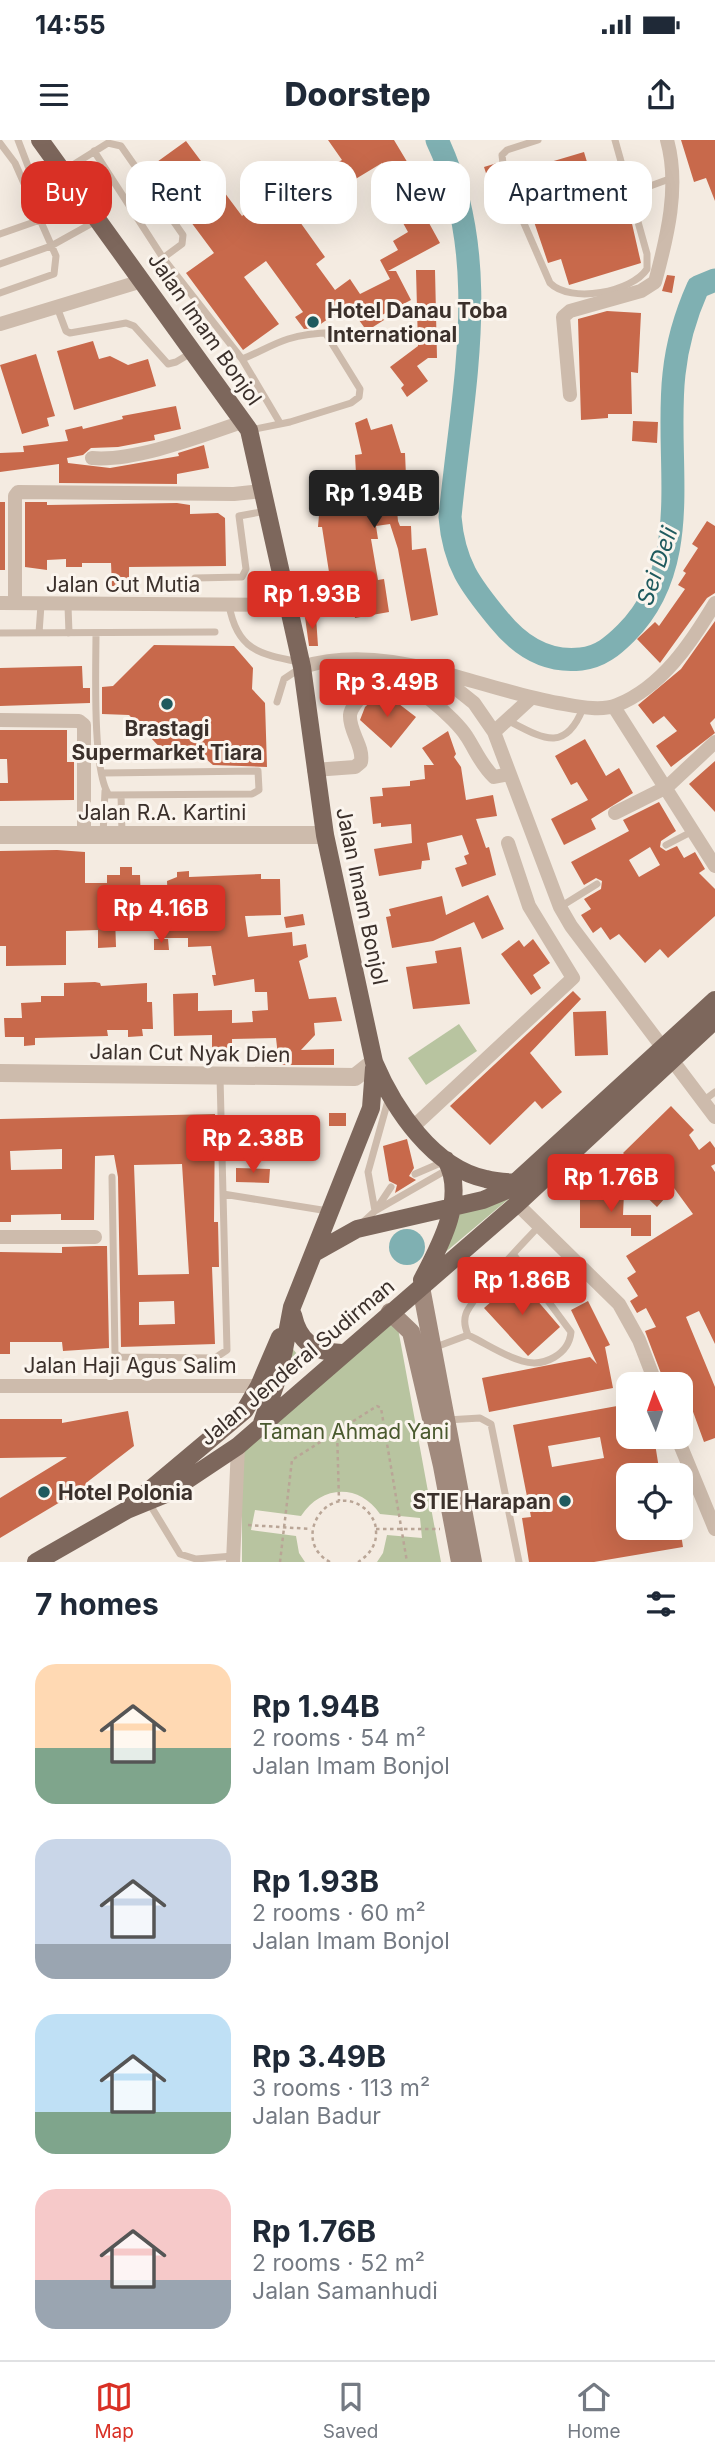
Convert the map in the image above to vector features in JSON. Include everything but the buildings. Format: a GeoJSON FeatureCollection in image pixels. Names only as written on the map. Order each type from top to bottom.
{"type":"FeatureCollection","features":[{"type":"Feature","properties":{"kind":"main road","name":"Jalan Imam Bonjol"},"geometry":{"type":"LineString","coordinates":[[40,140],[55,161]]}},
{"type":"Feature","properties":{"kind":"main road","name":"Jalan Imam Bonjol"},"geometry":{"type":"LineString","coordinates":[[102,224],[191,353],[246,426],[302,665],[314,770],[325,835],[374,1062],[390,1095],[413,1127],[448,1164],[486,1179],[519,1183]]}},
{"type":"Feature","properties":{"kind":"main road"},"geometry":{"type":"LineString","coordinates":[[668,1054],[715,1000]]}},
{"type":"Feature","properties":{"kind":"main road"},"geometry":{"type":"LineString","coordinates":[[316,1252],[357,1229],[496,1196],[519,1183],[668,1054],[715,1020]]}},
{"type":"Feature","properties":{"kind":"main road","name":"Jalan Jenderal Sudirman"},"geometry":{"type":"LineString","coordinates":[[36,1562],[127,1510],[149,1502],[238,1446],[390,1311],[517,1204],[668,1054]]}},
{"type":"Feature","properties":{"kind":"main road","name":"Jalan Imam Bonjol"},"geometry":{"type":"LineString","coordinates":[[261,1426],[281,1371],[292,1307],[371,1108],[374,1062]]}},
{"type":"Feature","properties":{"kind":"main road"},"geometry":{"type":"LineString","coordinates":[[448,1164],[456,1188],[421,1287],[473,1562]]}},
{"type":"Feature","properties":{"kind":"main road"},"geometry":{"type":"LineString","coordinates":[[292,1307],[295,1325],[308,1345],[322,1352],[342,1353]]}},
{"type":"Feature","properties":{"kind":"main road","name":"Jalan Jenderal Sudirman"},"geometry":{"type":"LineString","coordinates":[[127,1510],[156,1482],[234,1420],[259,1386],[292,1307]]}},
{"type":"Feature","properties":{"kind":"main road"},"geometry":{"type":"LineString","coordinates":[[390,1311],[411,1332],[460,1562]]}},
{"type":"Feature","properties":{"kind":"street"},"geometry":{"type":"LineString","coordinates":[[570,395],[564,317],[570,312],[641,292],[655,282],[669,217],[673,178],[673,161],[667,140]]}},
{"type":"Feature","properties":{"kind":"street"},"geometry":{"type":"LineString","coordinates":[[0,324],[142,281]]}},
{"type":"Feature","properties":{"kind":"street"},"geometry":{"type":"LineString","coordinates":[[92,458],[116,457],[246,426]]}},
{"type":"Feature","properties":{"kind":"street"},"geometry":{"type":"LineString","coordinates":[[8,603],[15,496],[18,492],[234,494],[262,491]]}},
{"type":"Feature","properties":{"kind":"street","name":"Jalan Cut Mutia"},"geometry":{"type":"LineString","coordinates":[[8,603],[68,606],[288,605]]}},
{"type":"Feature","properties":{"kind":"street"},"geometry":{"type":"LineString","coordinates":[[302,665],[360,658],[434,671],[531,698],[583,707],[614,706],[635,696],[684,654],[715,603]]}},
{"type":"Feature","properties":{"kind":"street"},"geometry":{"type":"LineString","coordinates":[[434,671],[467,696],[494,732],[559,907],[588,950],[715,1117]]}},
{"type":"Feature","properties":{"kind":"street"},"geometry":{"type":"LineString","coordinates":[[314,770],[355,766],[361,762],[363,754],[350,716],[352,708],[374,682],[385,678],[398,680],[444,710],[467,736],[483,767],[494,777],[509,774]]}},
{"type":"Feature","properties":{"kind":"street"},"geometry":{"type":"LineString","coordinates":[[494,732],[531,698]]}},
{"type":"Feature","properties":{"kind":"street"},"geometry":{"type":"LineString","coordinates":[[614,706],[713,858]]}},
{"type":"Feature","properties":{"kind":"street"},"geometry":{"type":"LineString","coordinates":[[0,720],[79,721],[92,730],[93,835]]}},
{"type":"Feature","properties":{"kind":"street"},"geometry":{"type":"LineString","coordinates":[[615,813],[667,787],[715,742]]}},
{"type":"Feature","properties":{"kind":"street","name":"Jalan R.A. Kartini"},"geometry":{"type":"LineString","coordinates":[[0,835],[325,835]]}},
{"type":"Feature","properties":{"kind":"street"},"geometry":{"type":"LineString","coordinates":[[413,1127],[573,978],[529,906],[508,843]]}},
{"type":"Feature","properties":{"kind":"street","name":"Jalan Cut Nyak Dien"},"geometry":{"type":"LineString","coordinates":[[0,1073],[355,1077],[374,1062]]}},
{"type":"Feature","properties":{"kind":"street"},"geometry":{"type":"LineString","coordinates":[[517,1204],[619,1304],[639,1340],[651,1372]]}},
{"type":"Feature","properties":{"kind":"street"},"geometry":{"type":"LineString","coordinates":[[0,1237],[94,1237]]}},
{"type":"Feature","properties":{"kind":"street","name":"Jalan Haji Agus Salim"},"geometry":{"type":"LineString","coordinates":[[0,1386],[259,1386]]}},
{"type":"Feature","properties":{"kind":"street"},"geometry":{"type":"LineString","coordinates":[[233,1559],[237,1524],[238,1446]]}},
{"type":"Feature","properties":{"kind":"street"},"geometry":{"type":"LineString","coordinates":[[682,1449],[715,1529]]}},
{"type":"Feature","properties":{"kind":"lane"},"geometry":{"type":"LineString","coordinates":[[18,140],[26,161]]}},
{"type":"Feature","properties":{"kind":"lane"},"geometry":{"type":"LineString","coordinates":[[500,161],[507,150],[538,140]]}},
{"type":"Feature","properties":{"kind":"lane"},"geometry":{"type":"LineString","coordinates":[[615,140],[621,161]]}},
{"type":"Feature","properties":{"kind":"lane"},"geometry":{"type":"LineString","coordinates":[[78,161],[113,142],[121,146],[134,160],[183,235],[182,244],[163,258]]}},
{"type":"Feature","properties":{"kind":"lane"},"geometry":{"type":"LineString","coordinates":[[0,143],[15,163],[21,177]]}},
{"type":"Feature","properties":{"kind":"lane"},"geometry":{"type":"LineString","coordinates":[[94,151],[163,258],[242,359],[280,423]]}},
{"type":"Feature","properties":{"kind":"lane"},"geometry":{"type":"LineString","coordinates":[[652,186],[673,178]]}},
{"type":"Feature","properties":{"kind":"lane"},"geometry":{"type":"LineString","coordinates":[[0,234],[29,224]]}},
{"type":"Feature","properties":{"kind":"lane"},"geometry":{"type":"LineString","coordinates":[[0,293],[54,274],[57,262],[42,224]]}},
{"type":"Feature","properties":{"kind":"lane"},"geometry":{"type":"LineString","coordinates":[[0,264],[51,246],[90,224]]}},
{"type":"Feature","properties":{"kind":"lane"},"geometry":{"type":"LineString","coordinates":[[524,224],[545,272],[559,292],[581,296],[642,277],[647,268],[647,254],[639,224]]}},
{"type":"Feature","properties":{"kind":"lane"},"geometry":{"type":"LineString","coordinates":[[57,307],[66,331],[126,323],[134,326],[167,364],[191,353]]}},
{"type":"Feature","properties":{"kind":"lane"},"geometry":{"type":"LineString","coordinates":[[242,359],[288,339],[326,334],[404,335]]}},
{"type":"Feature","properties":{"kind":"lane"},"geometry":{"type":"LineString","coordinates":[[246,426],[280,423],[351,403],[361,393],[326,334]]}},
{"type":"Feature","properties":{"kind":"lane"},"geometry":{"type":"LineString","coordinates":[[195,578],[242,577],[246,569],[239,516],[267,511]]}},
{"type":"Feature","properties":{"kind":"lane"},"geometry":{"type":"LineString","coordinates":[[39,633],[41,605]]}},
{"type":"Feature","properties":{"kind":"lane"},"geometry":{"type":"LineString","coordinates":[[229,605],[232,623],[253,650],[302,665]]}},
{"type":"Feature","properties":{"kind":"lane"},"geometry":{"type":"LineString","coordinates":[[68,606],[69,633]]}},
{"type":"Feature","properties":{"kind":"lane"},"geometry":{"type":"LineString","coordinates":[[0,632],[215,632]]}},
{"type":"Feature","properties":{"kind":"lane"},"geometry":{"type":"LineString","coordinates":[[93,835],[105,790],[92,730],[96,633]]}},
{"type":"Feature","properties":{"kind":"lane"},"geometry":{"type":"LineString","coordinates":[[277,702],[284,679],[302,665]]}},
{"type":"Feature","properties":{"kind":"lane"},"geometry":{"type":"LineString","coordinates":[[507,720],[542,738],[560,738],[571,732],[583,707]]}},
{"type":"Feature","properties":{"kind":"lane"},"geometry":{"type":"LineString","coordinates":[[103,773],[258,771],[259,790],[252,794],[108,795],[105,790]]}},
{"type":"Feature","properties":{"kind":"lane"},"geometry":{"type":"LineString","coordinates":[[121,795],[122,835]]}},
{"type":"Feature","properties":{"kind":"lane"},"geometry":{"type":"LineString","coordinates":[[666,845],[694,831]]}},
{"type":"Feature","properties":{"kind":"lane"},"geometry":{"type":"LineString","coordinates":[[559,907],[597,884]]}},
{"type":"Feature","properties":{"kind":"lane"},"geometry":{"type":"LineString","coordinates":[[112,1177],[115,1353],[120,1357],[215,1358],[227,1350],[220,1077]]}},
{"type":"Feature","properties":{"kind":"lane"},"geometry":{"type":"LineString","coordinates":[[703,1101],[715,1092]]}},
{"type":"Feature","properties":{"kind":"lane"},"geometry":{"type":"LineString","coordinates":[[375,1211],[368,1171],[390,1095]]}},
{"type":"Feature","properties":{"kind":"lane"},"geometry":{"type":"LineString","coordinates":[[375,1211],[448,1164]]}},
{"type":"Feature","properties":{"kind":"lane"},"geometry":{"type":"LineString","coordinates":[[415,1174],[448,1164]]}},
{"type":"Feature","properties":{"kind":"lane"},"geometry":{"type":"LineString","coordinates":[[357,1229],[375,1211],[391,1187]]}},
{"type":"Feature","properties":{"kind":"lane"},"geometry":{"type":"LineString","coordinates":[[223,1194],[331,1211]]}},
{"type":"Feature","properties":{"kind":"lane"},"geometry":{"type":"LineString","coordinates":[[514,1255],[571,1332],[570,1344],[558,1357],[524,1362],[468,1335],[464,1324],[468,1309],[514,1255],[539,1227]]}},
{"type":"Feature","properties":{"kind":"lane"},"geometry":{"type":"LineString","coordinates":[[433,1348],[468,1335]]}},
{"type":"Feature","properties":{"kind":"lane"},"geometry":{"type":"LineString","coordinates":[[446,1420],[480,1418],[491,1424],[519,1562]]}},
{"type":"Feature","properties":{"kind":"lane"},"geometry":{"type":"LineString","coordinates":[[149,1502],[180,1554],[196,1559],[233,1559]]}},
{"type":"Feature","properties":{"kind":"path"},"geometry":{"type":"LineString","coordinates":[[280,1562],[292,1460],[373,1406],[381,1408],[407,1562]]}},
{"type":"Feature","properties":{"kind":"path"},"geometry":{"type":"LineString","coordinates":[[337,1429],[339,1501]]}},
{"type":"Feature","properties":{"kind":"path"},"geometry":{"type":"LineString","coordinates":[[330,1562],[316,1550],[312,1529],[320,1511],[339,1501],[359,1504],[373,1519],[376,1529],[372,1550],[358,1562]]}},
{"type":"Feature","properties":{"kind":"path"},"geometry":{"type":"LineString","coordinates":[[237,1524],[312,1529]]}},
{"type":"Feature","properties":{"kind":"path"},"geometry":{"type":"LineString","coordinates":[[376,1529],[454,1529]]}},
{"type":"Feature","properties":{"kind":"green space"},"geometry":{"type":"Polygon","coordinates":[[[459,1024],[477,1051],[426,1085],[408,1058],[459,1024]]]}},
{"type":"Feature","properties":{"kind":"green space"},"geometry":{"type":"Polygon","coordinates":[[[518,1191],[442,1255],[455,1212],[518,1191]]]}},
{"type":"Feature","properties":{"kind":"green space","name":"Taman Ahmad Yani"},"geometry":{"type":"Polygon","coordinates":[[[387,1322],[397,1323],[441,1562],[377,1562],[383,1553],[387,1535],[422,1538],[420,1518],[380,1514],[362,1497],[340,1492],[319,1498],[301,1516],[255,1510],[251,1530],[296,1536],[299,1553],[305,1562],[242,1562],[242,1446],[387,1322]]]}},
{"type":"Feature","properties":{"kind":"green space"},"geometry":{"type":"Polygon","coordinates":[[[291,1347],[298,1355],[311,1360],[285,1381],[291,1347]]]}},
{"type":"Feature","properties":{"kind":"water"},"geometry":{"type":"Polygon","coordinates":[[[407,1229],[420,1234],[425,1247],[420,1260],[407,1265],[394,1260],[389,1247],[394,1234],[407,1229]]]}},
{"type":"Feature","properties":{"kind":"waterway","name":"Sei Deli"},"geometry":{"type":"LineString","coordinates":[[437,140],[454,185],[465,232],[469,279],[466,374],[450,517],[452,533],[465,573],[480,596],[507,629],[535,651],[569,660],[594,656],[621,638],[648,605],[662,575],[669,543],[673,476],[672,407],[677,352],[698,287],[715,280]]}},
{"type":"Feature","properties":{"kind":"place","name":"Hotel Danau Toba International"},"geometry":{"type":"Point","coordinates":[313,322]}},
{"type":"Feature","properties":{"kind":"place","name":"Brastagi Supermarket Tiara"},"geometry":{"type":"Point","coordinates":[167,704]}},
{"type":"Feature","properties":{"kind":"place","name":"Hotel Polonia"},"geometry":{"type":"Point","coordinates":[44,1492]}},
{"type":"Feature","properties":{"kind":"place","name":"STIE Harapan"},"geometry":{"type":"Point","coordinates":[565,1501]}}]}
